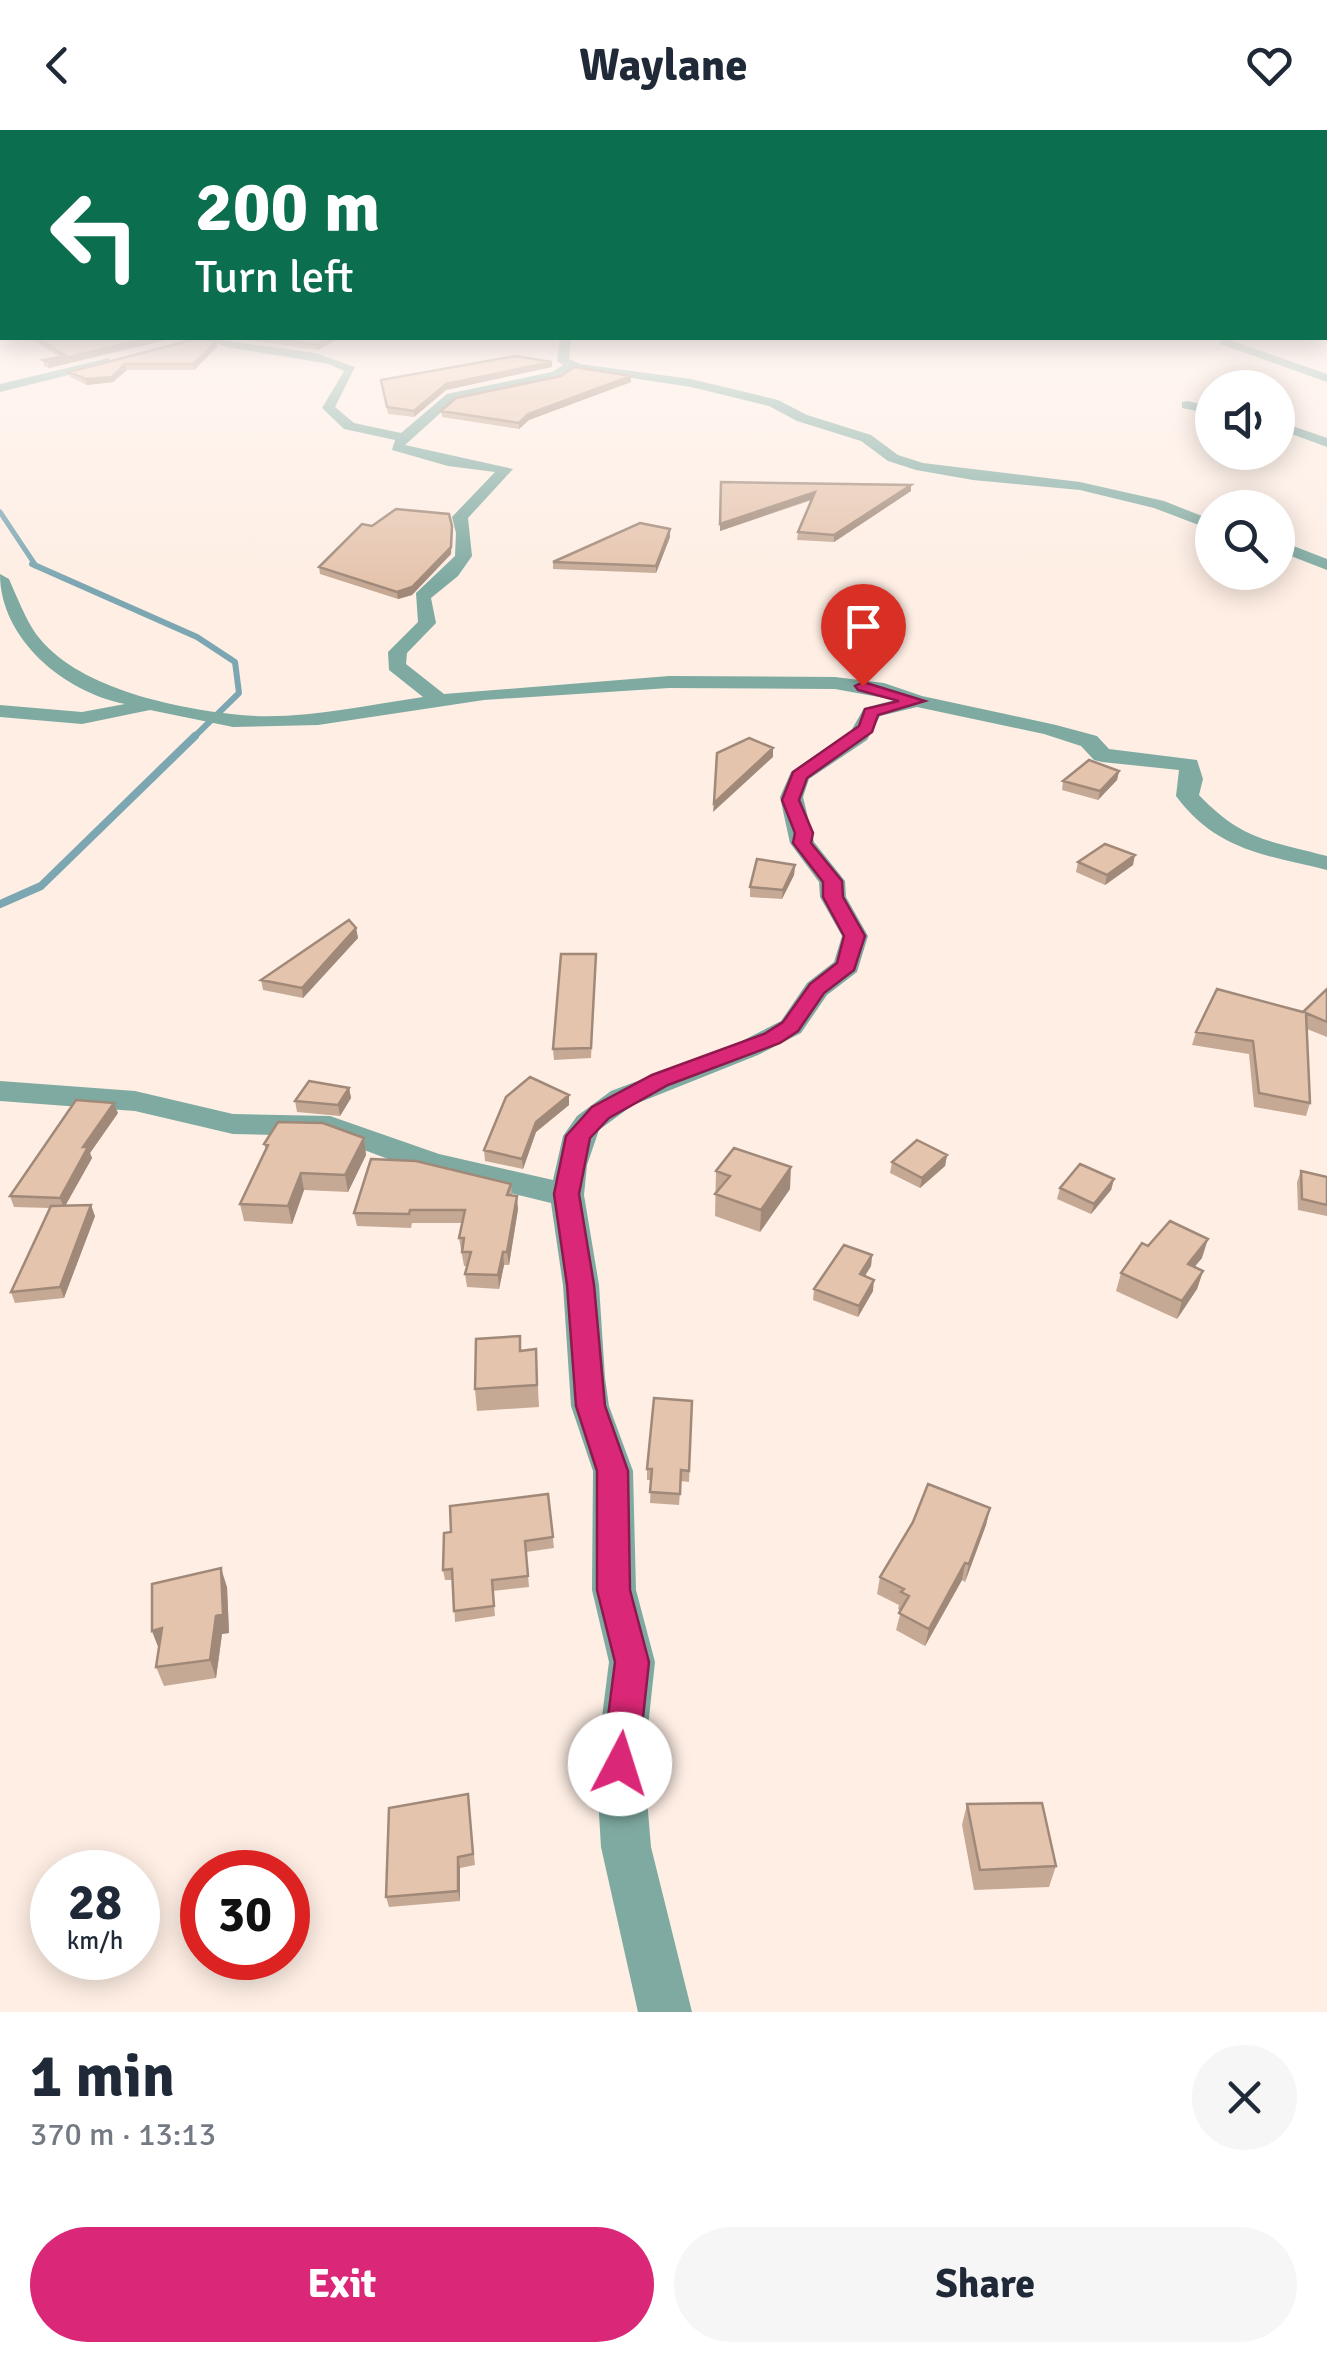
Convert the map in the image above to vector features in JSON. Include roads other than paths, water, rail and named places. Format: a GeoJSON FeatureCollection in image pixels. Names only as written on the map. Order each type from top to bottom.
{"type":"FeatureCollection","features":[{"type":"Feature","properties":{"kind":"street"},"geometry":{"type":"LineString","coordinates":[[328,408],[350,426],[402,438]]}},
{"type":"Feature","properties":{"kind":"street"},"geometry":{"type":"LineString","coordinates":[[440,700],[396,666],[398,652],[427,624],[427,606],[422,597],[466,560],[468,550],[460,517],[506,469],[423,456],[397,447],[402,438],[444,408]]}},
{"type":"Feature","properties":{"kind":"street"},"geometry":{"type":"LineString","coordinates":[[784,408],[802,418],[866,438],[893,458],[921,467],[967,476],[1080,486],[1168,507],[1195,519]]}},
{"type":"Feature","properties":{"kind":"street"},"geometry":{"type":"LineString","coordinates":[[1295,431],[1327,443]]}},
{"type":"Feature","properties":{"kind":"street"},"geometry":{"type":"LineString","coordinates":[[1295,551],[1323,562]]}},
{"type":"Feature","properties":{"kind":"street"},"geometry":{"type":"LineString","coordinates":[[0,579],[16,607],[19,622],[38,648],[100,691],[157,706],[233,721],[268,722],[318,719],[540,689],[748,680],[884,689],[917,701],[1049,730],[1089,742],[1102,754],[1189,765],[1192,779],[1186,796],[1216,828],[1242,840],[1327,863]]}},
{"type":"Feature","properties":{"kind":"street"},"geometry":{"type":"LineString","coordinates":[[665,2012],[626,1847],[620,1764],[632,1662],[614,1590],[613,1471],[590,1406],[581,1285],[566,1194],[578,1136],[601,1113],[660,1080],[772,1038],[790,1026],[817,989],[846,966],[854,936],[833,897],[832,881],[802,843],[804,833],[791,806],[793,786],[812,764],[866,729],[871,712],[917,701]]}},
{"type":"Feature","properties":{"kind":"street"},"geometry":{"type":"LineString","coordinates":[[0,711],[82,718],[157,706]]}},
{"type":"Feature","properties":{"kind":"street"},"geometry":{"type":"LineString","coordinates":[[0,1091],[134,1101],[232,1124],[330,1126],[431,1163],[566,1194]]}},
{"type":"Feature","properties":{"kind":"waterway"},"geometry":{"type":"LineString","coordinates":[[0,512],[36,566]]}},
{"type":"Feature","properties":{"kind":"waterway"},"geometry":{"type":"LineString","coordinates":[[32,564],[36,566]]}},
{"type":"Feature","properties":{"kind":"waterway"},"geometry":{"type":"LineString","coordinates":[[36,566],[197,637],[235,662],[239,693],[192,739]]}},
{"type":"Feature","properties":{"kind":"waterway"},"geometry":{"type":"LineString","coordinates":[[0,904],[41,886],[195,736]]}}]}
